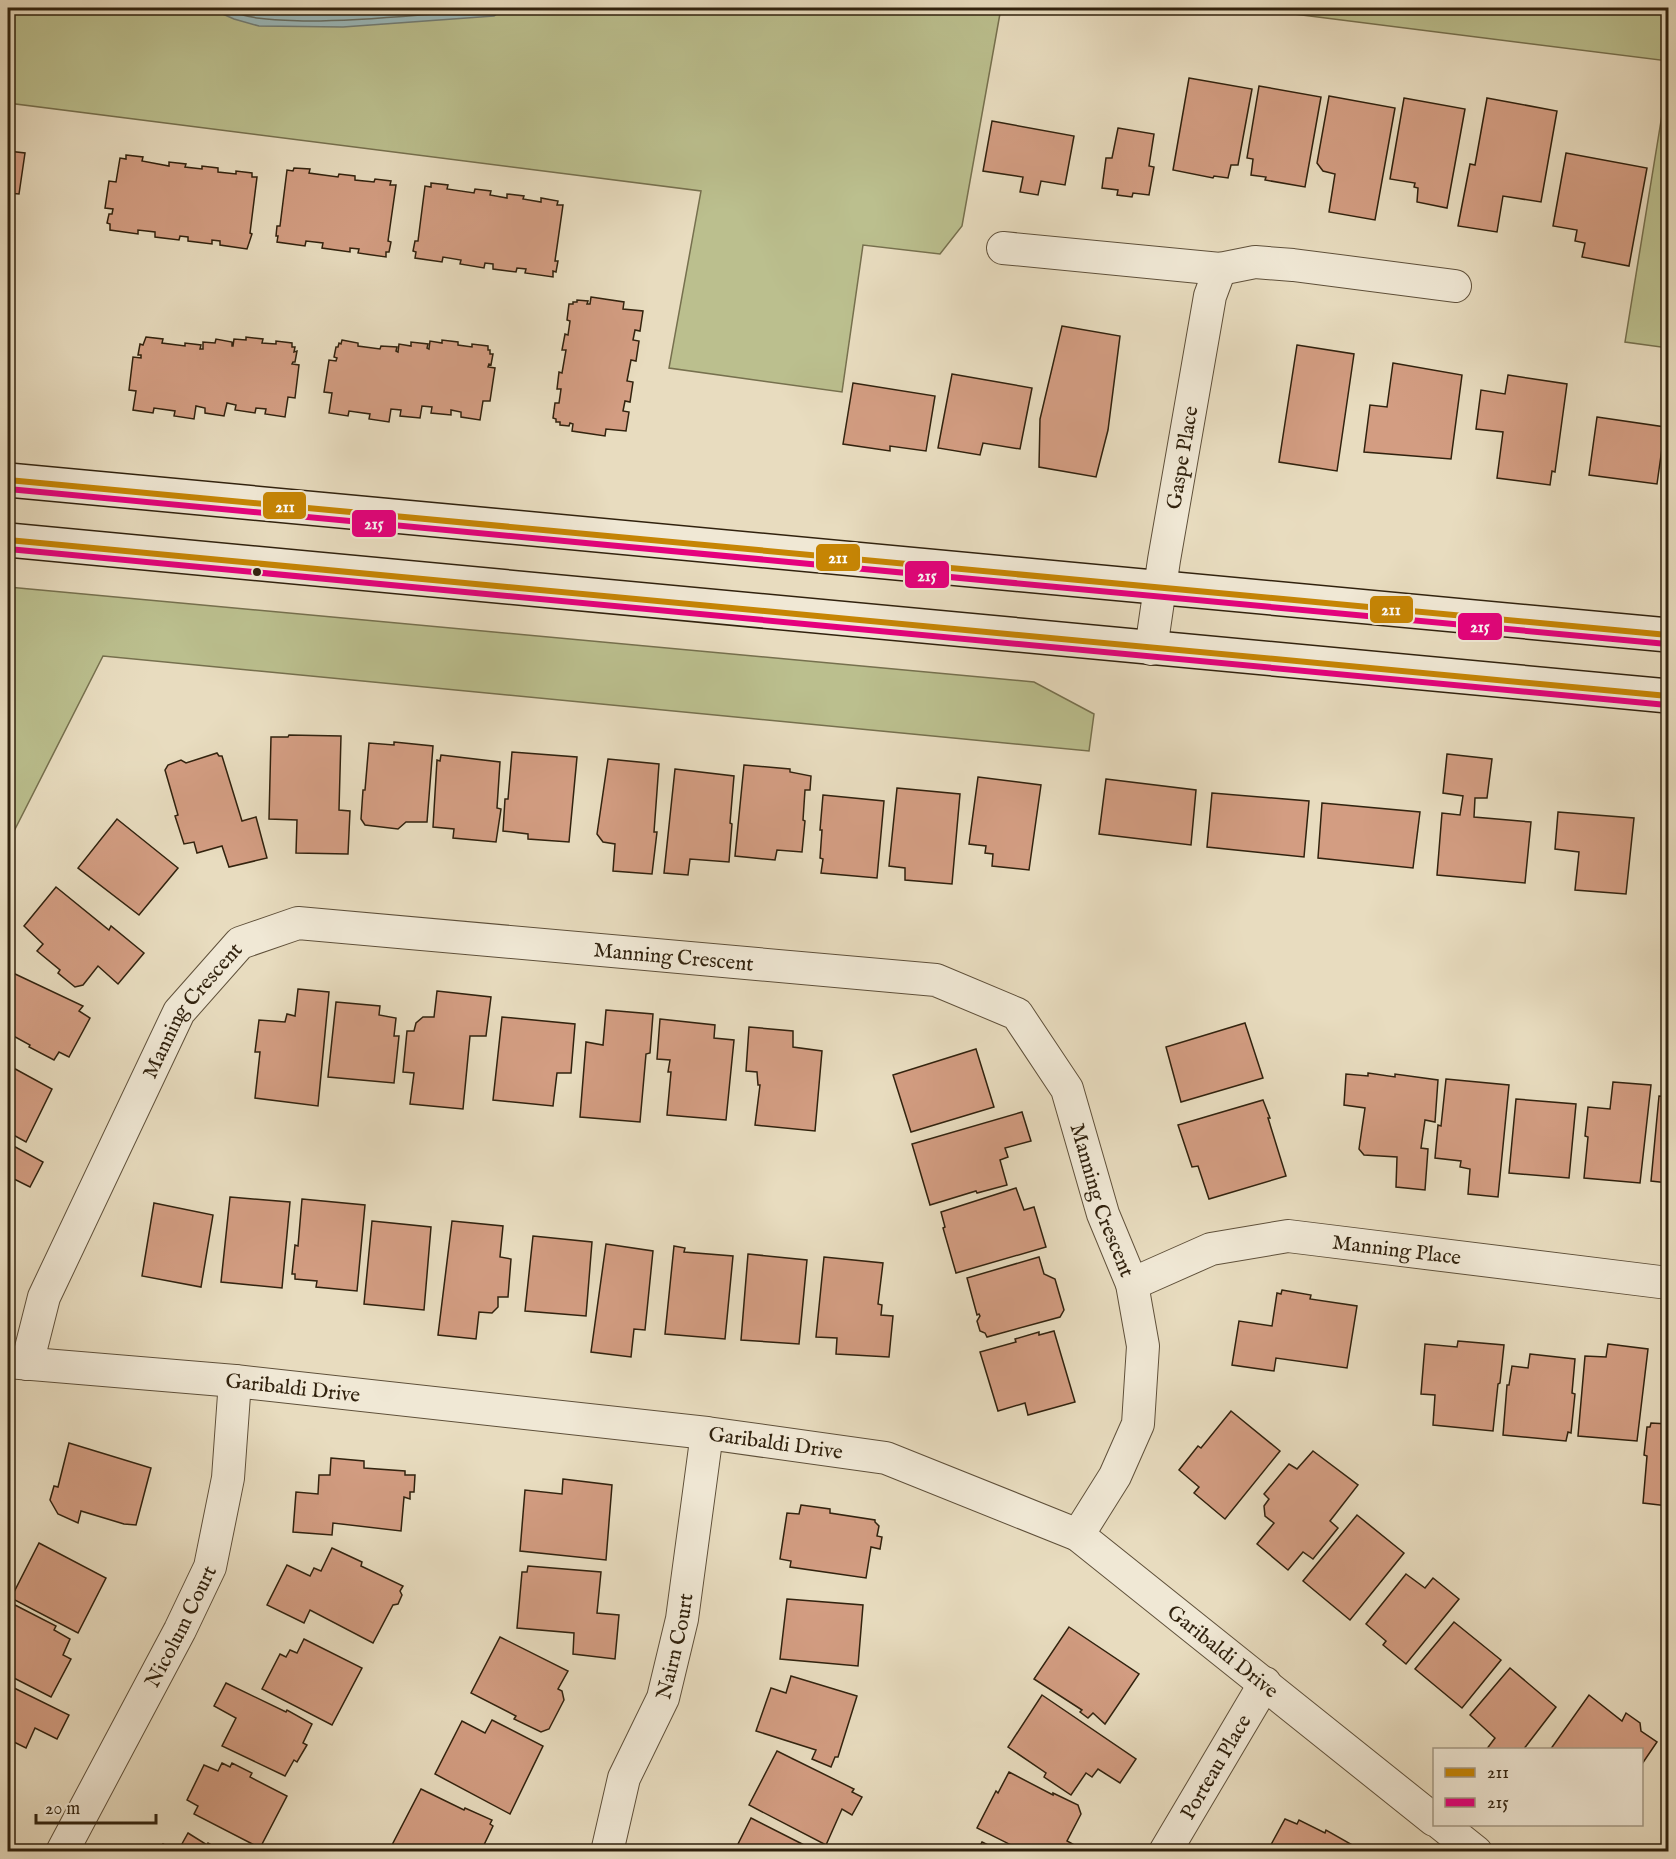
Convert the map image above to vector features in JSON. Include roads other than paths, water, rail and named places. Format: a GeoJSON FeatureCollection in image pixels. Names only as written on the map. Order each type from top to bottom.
{"type":"FeatureCollection","features":[{"type":"Feature","properties":{"kind":"main road"},"geometry":{"type":"LineString","coordinates":[[8,480],[1668,635]]}},
{"type":"Feature","properties":{"kind":"main road"},"geometry":{"type":"LineString","coordinates":[[8,540],[1668,696]]}},
{"type":"Feature","properties":{"kind":"street"},"geometry":{"type":"LineString","coordinates":[[1003,248],[1220,269],[1255,262],[1455,286]]}},
{"type":"Feature","properties":{"kind":"street","name":"Gaspe Place"},"geometry":{"type":"LineString","coordinates":[[1151,649],[1210,296],[1220,269]]}},
{"type":"Feature","properties":{"kind":"street","name":"Manning Crescent"},"geometry":{"type":"LineString","coordinates":[[17,1363],[44,1297],[179,1012],[240,943],[298,923],[936,980],[1017,1014],[1068,1089],[1103,1214],[1132,1284],[1143,1346],[1138,1424],[1115,1476],[1078,1536]]}},
{"type":"Feature","properties":{"kind":"street","name":"Manning Place"},"geometry":{"type":"LineString","coordinates":[[1132,1284],[1211,1249],[1288,1236],[1668,1282]]}},
{"type":"Feature","properties":{"kind":"street","name":"Garibaldi Drive"},"geometry":{"type":"LineString","coordinates":[[17,1363],[235,1381],[707,1433],[886,1458],[1078,1536],[1433,1819]]}},
{"type":"Feature","properties":{"kind":"street","name":"Nicolum Court"},"geometry":{"type":"LineString","coordinates":[[62,1851],[180,1630],[210,1567],[228,1478],[235,1381]]}},
{"type":"Feature","properties":{"kind":"street","name":"Nairn Court"},"geometry":{"type":"LineString","coordinates":[[607,1851],[624,1778],[663,1698],[681,1619],[707,1433]]}},
{"type":"Feature","properties":{"kind":"street","name":"Porteau Place"},"geometry":{"type":"LineString","coordinates":[[1165,1851],[1265,1683]]}},
{"type":"Feature","properties":{"kind":"street"},"geometry":{"type":"LineString","coordinates":[[1444,1826],[1476,1851]]}},
{"type":"Feature","properties":{"kind":"water"},"geometry":{"type":"Polygon","coordinates":[[[209,8],[506,8],[494,16],[343,27],[259,26],[234,19],[209,8]]]}}]}
